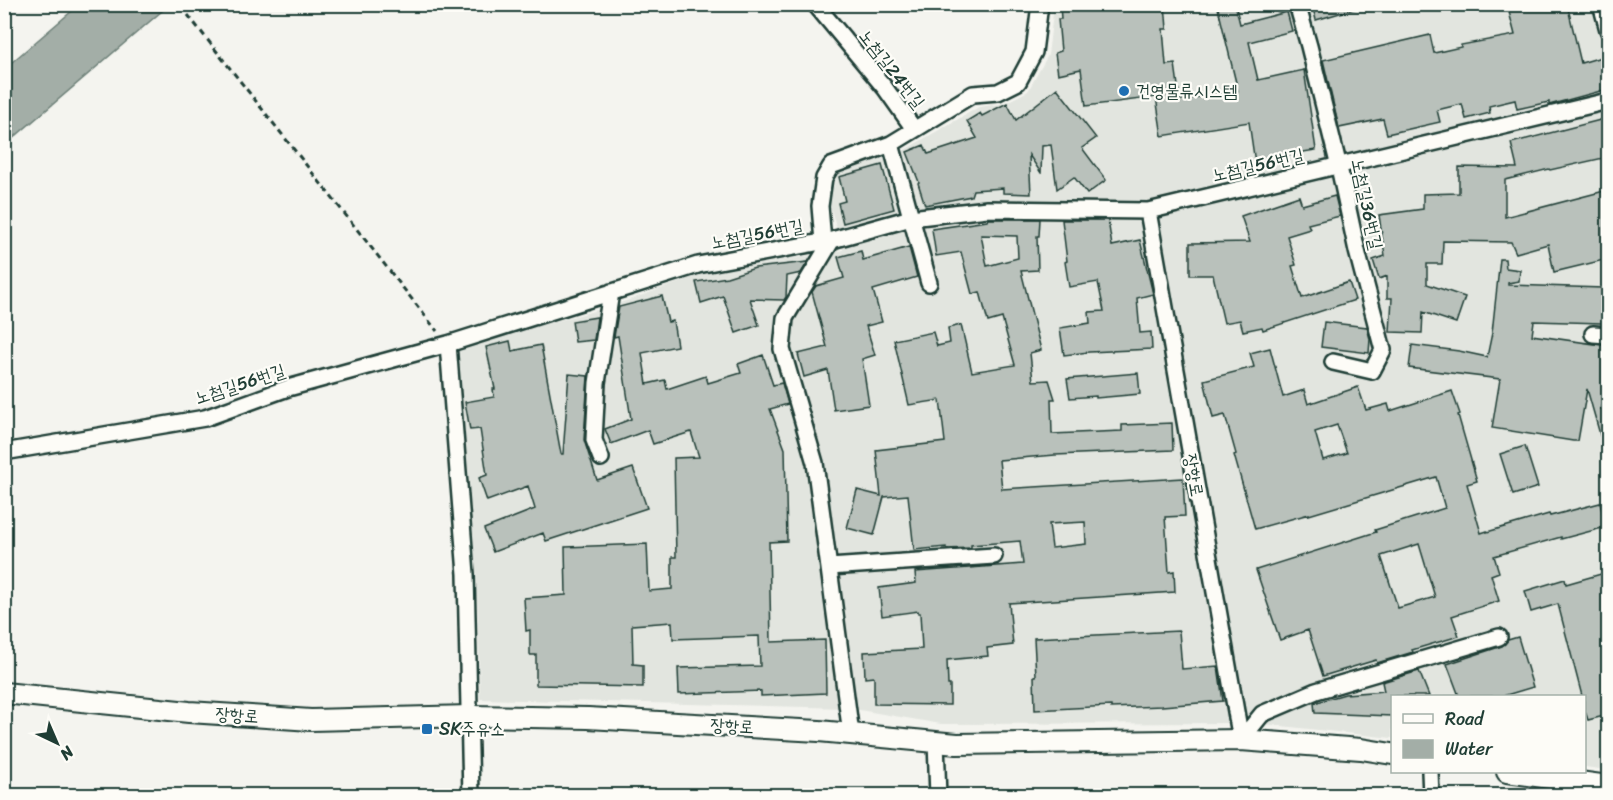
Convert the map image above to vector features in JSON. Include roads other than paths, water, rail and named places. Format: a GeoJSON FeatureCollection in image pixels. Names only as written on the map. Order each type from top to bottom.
{"type":"FeatureCollection","features":[{"type":"Feature","properties":{"kind":"main road","name":"장항로"},"geometry":{"type":"LineString","coordinates":[[4,693],[189,712],[311,720],[470,716],[588,718],[851,734],[957,744],[1241,740],[1361,749],[1391,754]]}},
{"type":"Feature","properties":{"kind":"main road"},"geometry":{"type":"LineString","coordinates":[[1520,773],[1608,786]]}},
{"type":"Feature","properties":{"kind":"street","name":"노첨길24번길"},"geometry":{"type":"LineString","coordinates":[[815,4],[885,88],[914,129]]}},
{"type":"Feature","properties":{"kind":"street","name":"노첨길24번길"},"geometry":{"type":"LineString","coordinates":[[828,241],[820,206],[824,178],[831,166],[891,144],[973,94],[998,92],[1018,82],[1034,52],[1040,4]]}},
{"type":"Feature","properties":{"kind":"street","name":"노첨길36번길"},"geometry":{"type":"LineString","coordinates":[[1297,4],[1383,350],[1372,371],[1333,362]]}},
{"type":"Feature","properties":{"kind":"street"},"geometry":{"type":"LineString","coordinates":[[1601,4],[1608,30]]}},
{"type":"Feature","properties":{"kind":"street","name":"노첨길56번길"},"geometry":{"type":"LineString","coordinates":[[4,452],[205,418],[288,388],[448,344],[698,265],[828,241],[911,218],[987,210],[1148,211],[1608,101]]}},
{"type":"Feature","properties":{"kind":"street"},"geometry":{"type":"LineString","coordinates":[[891,144],[929,283]]}},
{"type":"Feature","properties":{"kind":"street","name":"장항로"},"geometry":{"type":"LineString","coordinates":[[1148,211],[1241,740]]}},
{"type":"Feature","properties":{"kind":"street"},"geometry":{"type":"LineString","coordinates":[[828,241],[785,318],[782,349],[815,463],[851,734]]}},
{"type":"Feature","properties":{"kind":"street"},"geometry":{"type":"LineString","coordinates":[[601,458],[594,440],[597,383],[611,292]]}},
{"type":"Feature","properties":{"kind":"street"},"geometry":{"type":"LineString","coordinates":[[448,344],[466,574],[471,795]]}},
{"type":"Feature","properties":{"kind":"street"},"geometry":{"type":"LineString","coordinates":[[829,567],[994,556]]}},
{"type":"Feature","properties":{"kind":"street"},"geometry":{"type":"LineString","coordinates":[[1241,740],[1262,714],[1316,691],[1499,636]]}},
{"type":"Feature","properties":{"kind":"street"},"geometry":{"type":"LineString","coordinates":[[936,742],[938,795]]}},
{"type":"Feature","properties":{"kind":"street"},"geometry":{"type":"LineString","coordinates":[[1430,773],[1431,795]]}},
{"type":"Feature","properties":{"kind":"water"},"geometry":{"type":"Polygon","coordinates":[[[79,5],[169,5],[5,145],[5,68],[79,5]]]}},
{"type":"Feature","properties":{"kind":"place","name":"건영물류시스템"},"geometry":{"type":"Point","coordinates":[1124,91]}},
{"type":"Feature","properties":{"kind":"place","name":"SK주유소"},"geometry":{"type":"Point","coordinates":[427,729]}}]}
